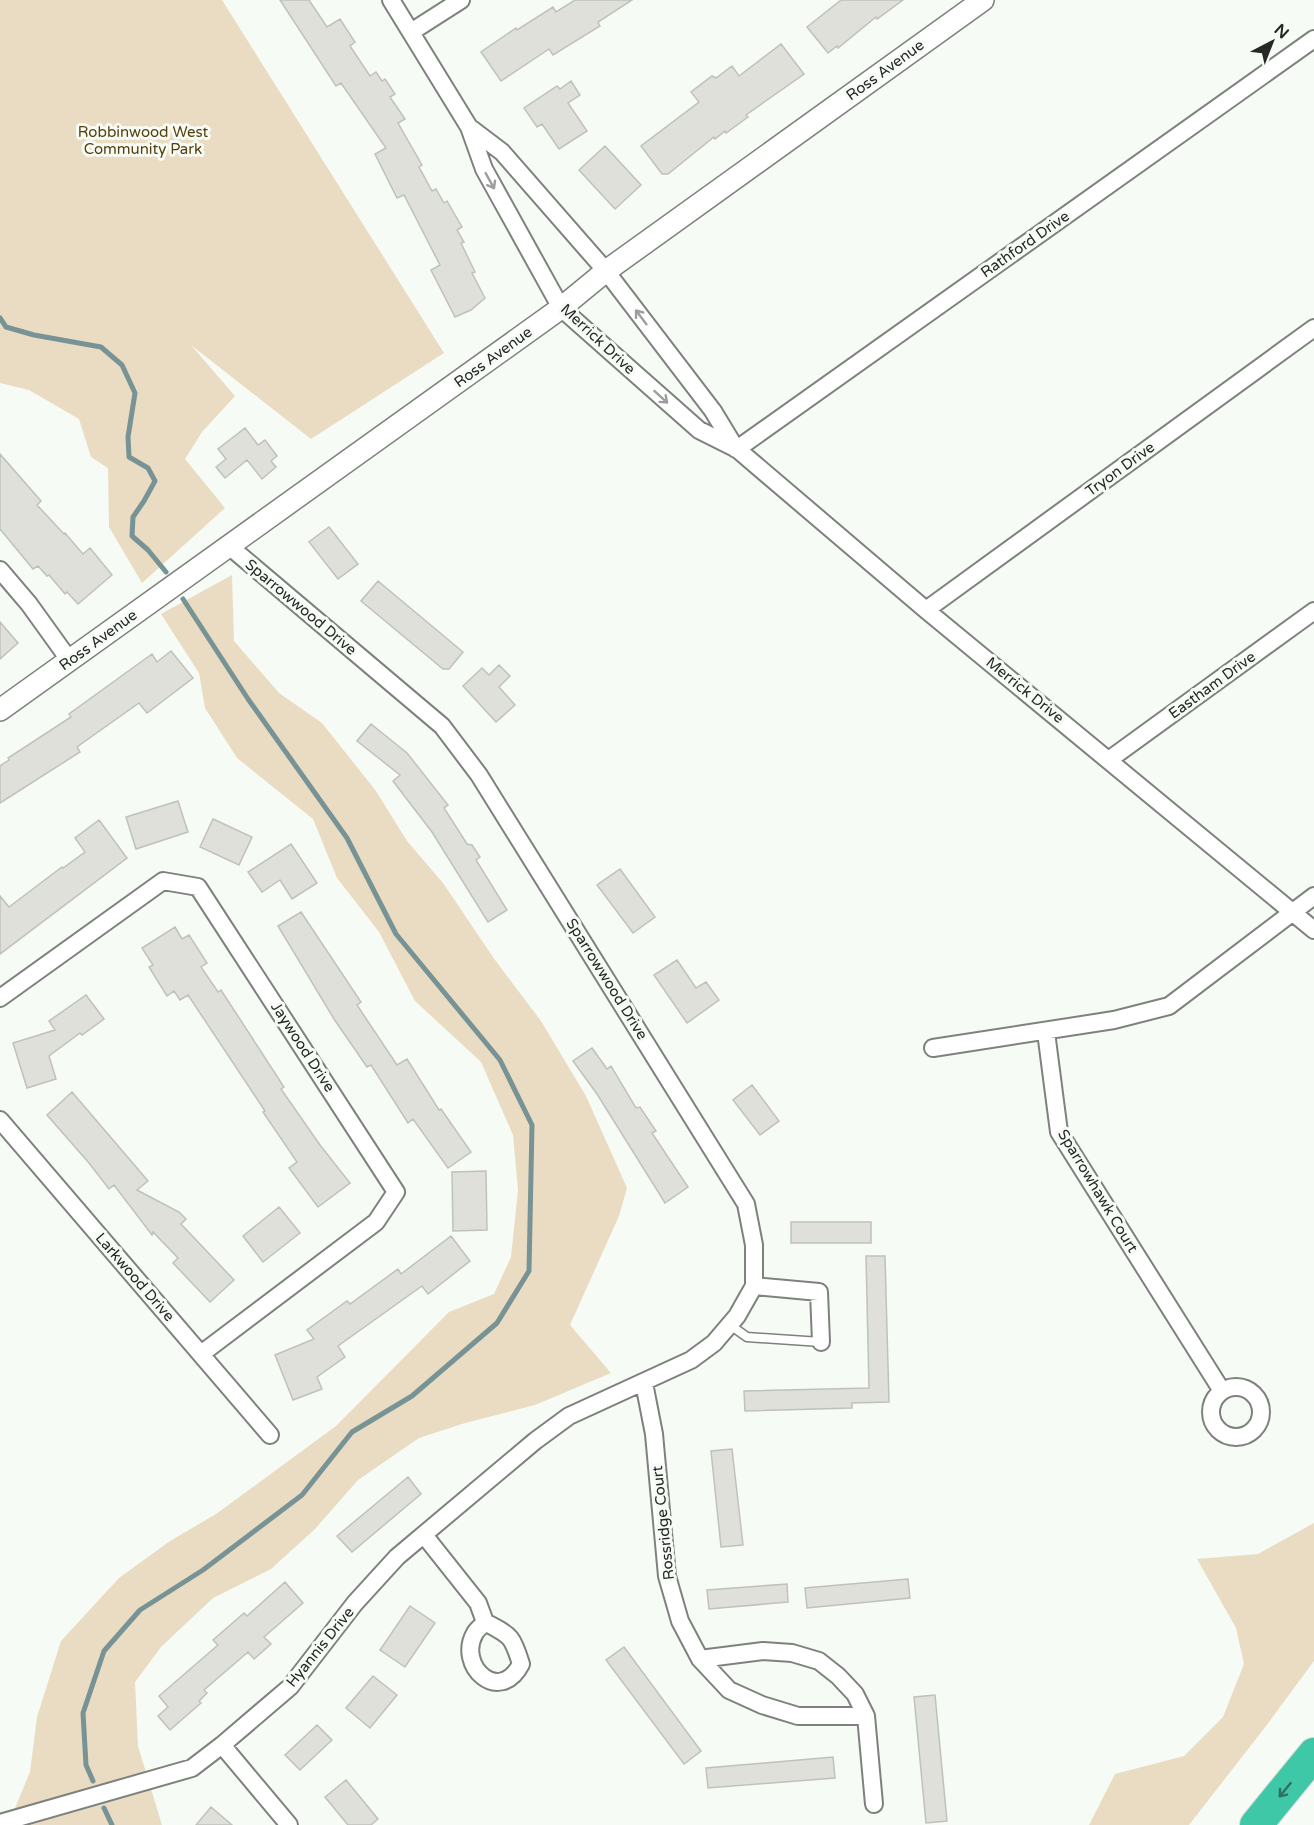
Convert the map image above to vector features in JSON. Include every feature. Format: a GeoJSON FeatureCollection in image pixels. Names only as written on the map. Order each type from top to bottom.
{"type":"FeatureCollection","features":[{"type":"Feature","properties":{"kind":"highway"},"geometry":{"type":"LineString","coordinates":[[1256,1825],[1314,1754]]}},
{"type":"Feature","properties":{"kind":"street","name":"Merrick Drive"},"geometry":{"type":"LineString","coordinates":[[391,0],[469,127],[484,169],[561,308],[699,430],[737,449],[926,610],[1110,759],[1314,930]]}},
{"type":"Feature","properties":{"kind":"street"},"geometry":{"type":"LineString","coordinates":[[411,32],[461,0]]}},
{"type":"Feature","properties":{"kind":"street","name":"Ross Avenue"},"geometry":{"type":"LineString","coordinates":[[0,710],[561,308],[606,271],[983,0]]}},
{"type":"Feature","properties":{"kind":"street","name":"Rathford Drive"},"geometry":{"type":"LineString","coordinates":[[737,449],[1314,39]]}},
{"type":"Feature","properties":{"kind":"street","name":"Merrick Drive"},"geometry":{"type":"LineString","coordinates":[[469,127],[502,152],[606,271],[713,411],[737,449]]}},
{"type":"Feature","properties":{"kind":"street","name":"Tryon Drive"},"geometry":{"type":"LineString","coordinates":[[926,610],[1314,328]]}},
{"type":"Feature","properties":{"kind":"street","name":"Sparrowwood Drive"},"geometry":{"type":"LineString","coordinates":[[229,546],[442,726],[479,774],[542,873],[746,1204],[754,1245],[754,1286],[730,1325],[714,1343],[691,1360],[569,1416]]}},
{"type":"Feature","properties":{"kind":"street"},"geometry":{"type":"LineString","coordinates":[[0,570],[29,604],[70,661]]}},
{"type":"Feature","properties":{"kind":"street","name":"Eastham Drive"},"geometry":{"type":"LineString","coordinates":[[1110,759],[1314,611]]}},
{"type":"Feature","properties":{"kind":"street","name":"Jaywood Drive"},"geometry":{"type":"LineString","coordinates":[[0,998],[163,881],[198,887],[396,1192],[376,1222],[201,1354]]}},
{"type":"Feature","properties":{"kind":"street"},"geometry":{"type":"LineString","coordinates":[[933,1048],[1114,1020],[1169,1006],[1314,896]]}},
{"type":"Feature","properties":{"kind":"street","name":"Sparrowhawk Court"},"geometry":{"type":"LineString","coordinates":[[1046,1032],[1059,1132],[1222,1391]]}},
{"type":"Feature","properties":{"kind":"street","name":"Larkwood Drive"},"geometry":{"type":"LineString","coordinates":[[0,1120],[270,1435]]}},
{"type":"Feature","properties":{"kind":"street"},"geometry":{"type":"LineString","coordinates":[[754,1286],[819,1292],[820,1342]]}},
{"type":"Feature","properties":{"kind":"street","name":"Rossridge Court"},"geometry":{"type":"LineString","coordinates":[[644,1383],[654,1434],[667,1576],[680,1621],[700,1659],[729,1690],[762,1706],[798,1716],[866,1716]]}},
{"type":"Feature","properties":{"kind":"street","name":"Hyannis Drive"},"geometry":{"type":"LineString","coordinates":[[0,1823],[192,1768],[290,1687],[355,1603],[397,1557],[535,1441],[569,1416]]}},
{"type":"Feature","properties":{"kind":"street"},"geometry":{"type":"LineString","coordinates":[[424,1535],[478,1603],[484,1622]]}},
{"type":"Feature","properties":{"kind":"street"},"geometry":{"type":"LineString","coordinates":[[700,1659],[762,1651],[792,1653],[819,1661],[838,1676],[855,1694],[866,1716],[874,1804]]}},
{"type":"Feature","properties":{"kind":"street"},"geometry":{"type":"LineString","coordinates":[[222,1745],[289,1825]]}},
{"type":"Feature","properties":{"kind":"lane"},"geometry":{"type":"LineString","coordinates":[[730,1325],[747,1337],[820,1342]]}},
{"type":"Feature","properties":{"kind":"green space","name":"Robbinwood West Community Park"},"geometry":{"type":"Polygon","coordinates":[[[0,0],[222,0],[444,353],[311,439],[191,345],[235,396],[202,432],[185,459],[225,508],[142,583],[109,527],[108,468],[91,457],[79,419],[29,390],[0,383],[0,0]]]}},
{"type":"Feature","properties":{"kind":"green space"},"geometry":{"type":"Polygon","coordinates":[[[232,575],[234,641],[279,693],[322,723],[376,791],[407,841],[443,883],[495,960],[541,1021],[586,1096],[627,1188],[619,1216],[570,1325],[611,1373],[535,1405],[465,1423],[419,1438],[358,1480],[315,1529],[271,1569],[213,1598],[161,1647],[135,1682],[138,1746],[162,1825],[8,1825],[30,1772],[37,1717],[61,1641],[119,1578],[170,1541],[216,1514],[336,1426],[449,1312],[494,1294],[511,1257],[518,1190],[513,1135],[481,1062],[415,1001],[379,932],[337,878],[313,819],[237,758],[205,708],[199,673],[161,614],[232,575]]]}},
{"type":"Feature","properties":{"kind":"green space"},"geometry":{"type":"Polygon","coordinates":[[[1314,1523],[1314,1661],[1266,1726],[1189,1825],[1089,1825],[1115,1774],[1184,1756],[1223,1717],[1244,1664],[1236,1628],[1197,1559],[1258,1554],[1314,1523]]]}},
{"type":"Feature","properties":{"kind":"building"},"geometry":{"type":"Polygon","coordinates":[[[280,0],[309,0],[327,27],[340,19],[355,42],[350,46],[370,76],[376,72],[382,81],[385,79],[395,94],[390,97],[405,119],[398,123],[422,165],[419,167],[432,191],[436,189],[444,203],[447,201],[462,227],[457,230],[464,242],[461,243],[475,272],[472,273],[485,298],[471,310],[455,317],[431,270],[440,265],[404,195],[397,198],[375,154],[386,148],[341,83],[336,86],[280,0]]]}},
{"type":"Feature","properties":{"kind":"building"},"geometry":{"type":"Polygon","coordinates":[[[575,0],[632,0],[598,22],[600,26],[553,55],[549,49],[501,81],[481,52],[516,28],[517,30],[553,7],[556,12],[575,0]]]}},
{"type":"Feature","properties":{"kind":"building"},"geometry":{"type":"Polygon","coordinates":[[[841,0],[903,0],[828,53],[807,27],[841,0]]]}},
{"type":"Feature","properties":{"kind":"building"},"geometry":{"type":"Polygon","coordinates":[[[781,44],[804,74],[746,115],[748,117],[726,133],[725,131],[715,139],[714,137],[668,174],[662,174],[641,146],[699,102],[691,92],[712,76],[716,78],[732,66],[739,76],[781,44]]]}},
{"type":"Feature","properties":{"kind":"building"},"geometry":{"type":"Polygon","coordinates":[[[571,81],[580,95],[568,103],[587,131],[559,149],[542,124],[537,127],[524,108],[557,86],[560,89],[571,81]]]}},
{"type":"Feature","properties":{"kind":"building"},"geometry":{"type":"Polygon","coordinates":[[[605,146],[641,185],[615,209],[579,170],[605,146]]]}},
{"type":"Feature","properties":{"kind":"building"},"geometry":{"type":"Polygon","coordinates":[[[245,428],[258,445],[265,440],[277,456],[271,461],[276,467],[262,479],[247,460],[225,478],[216,467],[226,459],[218,449],[245,428]]]}},
{"type":"Feature","properties":{"kind":"building"},"geometry":{"type":"Polygon","coordinates":[[[0,454],[41,501],[37,505],[83,554],[90,548],[112,575],[78,604],[38,566],[33,569],[0,529],[0,454]]]}},
{"type":"Feature","properties":{"kind":"building"},"geometry":{"type":"Polygon","coordinates":[[[329,527],[358,564],[338,579],[309,542],[329,527]]]}},
{"type":"Feature","properties":{"kind":"building"},"geometry":{"type":"Polygon","coordinates":[[[378,581],[463,652],[449,669],[443,669],[361,601],[378,581]]]}},
{"type":"Feature","properties":{"kind":"building"},"geometry":{"type":"Polygon","coordinates":[[[0,622],[18,643],[0,659],[0,622]]]}},
{"type":"Feature","properties":{"kind":"building"},"geometry":{"type":"Polygon","coordinates":[[[171,651],[193,678],[147,713],[139,703],[77,747],[80,752],[0,803],[0,766],[9,760],[8,758],[71,717],[69,714],[152,654],[157,662],[171,651]]]}},
{"type":"Feature","properties":{"kind":"building"},"geometry":{"type":"Polygon","coordinates":[[[499,665],[510,676],[499,687],[515,705],[496,722],[463,686],[482,668],[489,675],[499,665]]]}},
{"type":"Feature","properties":{"kind":"building"},"geometry":{"type":"Polygon","coordinates":[[[371,724],[407,753],[448,805],[444,808],[467,844],[472,845],[480,857],[476,860],[507,910],[488,922],[432,832],[393,781],[400,775],[357,741],[371,724]]]}},
{"type":"Feature","properties":{"kind":"building"},"geometry":{"type":"Polygon","coordinates":[[[178,801],[188,832],[136,849],[126,817],[178,801]]]}},
{"type":"Feature","properties":{"kind":"building"},"geometry":{"type":"Polygon","coordinates":[[[213,819],[252,837],[239,865],[200,847],[213,819]]]}},
{"type":"Feature","properties":{"kind":"building"},"geometry":{"type":"Polygon","coordinates":[[[99,820],[127,858],[0,954],[0,896],[9,907],[85,852],[75,838],[99,820]]]}},
{"type":"Feature","properties":{"kind":"building"},"geometry":{"type":"Polygon","coordinates":[[[291,844],[317,883],[292,899],[280,880],[262,892],[248,872],[291,844]]]}},
{"type":"Feature","properties":{"kind":"building"},"geometry":{"type":"Polygon","coordinates":[[[620,869],[655,917],[633,933],[597,885],[620,869]]]}},
{"type":"Feature","properties":{"kind":"building"},"geometry":{"type":"Polygon","coordinates":[[[301,912],[361,1002],[357,1005],[397,1065],[407,1059],[439,1110],[441,1109],[471,1152],[448,1168],[413,1119],[408,1123],[371,1065],[367,1067],[334,1019],[278,926],[301,912]]]}},
{"type":"Feature","properties":{"kind":"building"},"geometry":{"type":"Polygon","coordinates":[[[175,927],[182,939],[189,935],[207,963],[201,967],[218,992],[221,990],[284,1087],[281,1089],[350,1183],[318,1207],[289,1168],[297,1162],[188,995],[180,1000],[174,991],[167,996],[149,967],[153,965],[142,948],[175,927]]]}},
{"type":"Feature","properties":{"kind":"building"},"geometry":{"type":"Polygon","coordinates":[[[677,960],[696,988],[706,982],[719,1000],[687,1023],[654,975],[677,960]]]}},
{"type":"Feature","properties":{"kind":"building"},"geometry":{"type":"Polygon","coordinates":[[[86,995],[104,1019],[49,1056],[56,1079],[27,1088],[13,1043],[55,1030],[49,1021],[86,995]]]}},
{"type":"Feature","properties":{"kind":"building"},"geometry":{"type":"Polygon","coordinates":[[[592,1048],[607,1069],[611,1066],[636,1108],[640,1107],[656,1131],[652,1133],[688,1187],[665,1203],[597,1094],[573,1061],[592,1048]]]}},
{"type":"Feature","properties":{"kind":"building"},"geometry":{"type":"Polygon","coordinates":[[[752,1085],[779,1121],[760,1135],[733,1100],[752,1085]]]}},
{"type":"Feature","properties":{"kind":"building"},"geometry":{"type":"Polygon","coordinates":[[[72,1092],[148,1181],[137,1190],[179,1212],[186,1219],[181,1224],[234,1280],[210,1302],[173,1263],[178,1258],[153,1232],[152,1235],[114,1185],[109,1189],[47,1115],[72,1092]]]}},
{"type":"Feature","properties":{"kind":"building"},"geometry":{"type":"Polygon","coordinates":[[[486,1171],[487,1230],[453,1231],[452,1172],[486,1171]]]}},
{"type":"Feature","properties":{"kind":"building"},"geometry":{"type":"Polygon","coordinates":[[[279,1207],[300,1233],[263,1262],[243,1236],[279,1207]]]}},
{"type":"Feature","properties":{"kind":"building"},"geometry":{"type":"Polygon","coordinates":[[[791,1222],[871,1222],[871,1243],[791,1243],[791,1222]]]}},
{"type":"Feature","properties":{"kind":"building"},"geometry":{"type":"Polygon","coordinates":[[[451,1236],[470,1261],[428,1294],[422,1286],[338,1346],[345,1357],[317,1377],[322,1389],[293,1400],[275,1355],[314,1339],[307,1330],[347,1301],[350,1304],[398,1269],[401,1274],[451,1236]]]}},
{"type":"Feature","properties":{"kind":"building"},"geometry":{"type":"Polygon","coordinates":[[[866,1256],[885,1256],[889,1402],[852,1403],[852,1408],[745,1411],[744,1391],[869,1388],[866,1256]]]}},
{"type":"Feature","properties":{"kind":"building"},"geometry":{"type":"Polygon","coordinates":[[[732,1449],[743,1545],[721,1547],[711,1451],[732,1449]]]}},
{"type":"Feature","properties":{"kind":"building"},"geometry":{"type":"Polygon","coordinates":[[[408,1477],[421,1494],[352,1552],[337,1536],[408,1477]]]}},
{"type":"Feature","properties":{"kind":"building"},"geometry":{"type":"Polygon","coordinates":[[[908,1579],[910,1598],[807,1608],[805,1588],[908,1579]]]}},
{"type":"Feature","properties":{"kind":"building"},"geometry":{"type":"Polygon","coordinates":[[[285,1582],[303,1603],[264,1637],[271,1644],[254,1659],[248,1652],[204,1690],[207,1693],[199,1701],[201,1703],[170,1730],[158,1716],[168,1707],[159,1696],[218,1645],[213,1640],[244,1613],[247,1616],[285,1582]]]}},
{"type":"Feature","properties":{"kind":"building"},"geometry":{"type":"Polygon","coordinates":[[[787,1584],[788,1602],[709,1609],[707,1590],[787,1584]]]}},
{"type":"Feature","properties":{"kind":"building"},"geometry":{"type":"Polygon","coordinates":[[[410,1606],[435,1623],[405,1667],[380,1650],[410,1606]]]}},
{"type":"Feature","properties":{"kind":"building"},"geometry":{"type":"Polygon","coordinates":[[[624,1647],[701,1751],[684,1764],[606,1660],[624,1647]]]}},
{"type":"Feature","properties":{"kind":"building"},"geometry":{"type":"Polygon","coordinates":[[[373,1676],[397,1695],[370,1728],[346,1708],[373,1676]]]}},
{"type":"Feature","properties":{"kind":"building"},"geometry":{"type":"Polygon","coordinates":[[[935,1695],[947,1821],[926,1823],[914,1697],[935,1695]]]}},
{"type":"Feature","properties":{"kind":"building"},"geometry":{"type":"Polygon","coordinates":[[[317,1725],[332,1740],[300,1770],[285,1755],[317,1725]]]}},
{"type":"Feature","properties":{"kind":"building"},"geometry":{"type":"Polygon","coordinates":[[[833,1757],[835,1778],[708,1788],[706,1768],[833,1757]]]}},
{"type":"Feature","properties":{"kind":"building"},"geometry":{"type":"Polygon","coordinates":[[[346,1780],[378,1819],[371,1825],[348,1825],[325,1797],[346,1780]]]}},
{"type":"Feature","properties":{"kind":"building"},"geometry":{"type":"Polygon","coordinates":[[[211,1807],[232,1825],[196,1825],[211,1807]]]}},
{"type":"Feature","properties":{"kind":"waterway"},"geometry":{"type":"LineString","coordinates":[[0,318],[6,327],[34,335],[101,347],[122,365],[135,393],[128,437],[129,457],[148,468],[155,481],[133,517],[132,536],[148,550],[166,572]]}},
{"type":"Feature","properties":{"kind":"waterway"},"geometry":{"type":"LineString","coordinates":[[93,1781],[86,1765],[83,1713],[104,1651],[140,1610],[203,1570],[302,1495],[352,1432],[412,1396],[497,1323],[529,1271],[532,1125],[500,1060],[396,934],[347,838],[248,699],[183,599]]}},
{"type":"Feature","properties":{"kind":"waterway"},"geometry":{"type":"LineString","coordinates":[[104,1808],[112,1825]]}}]}
